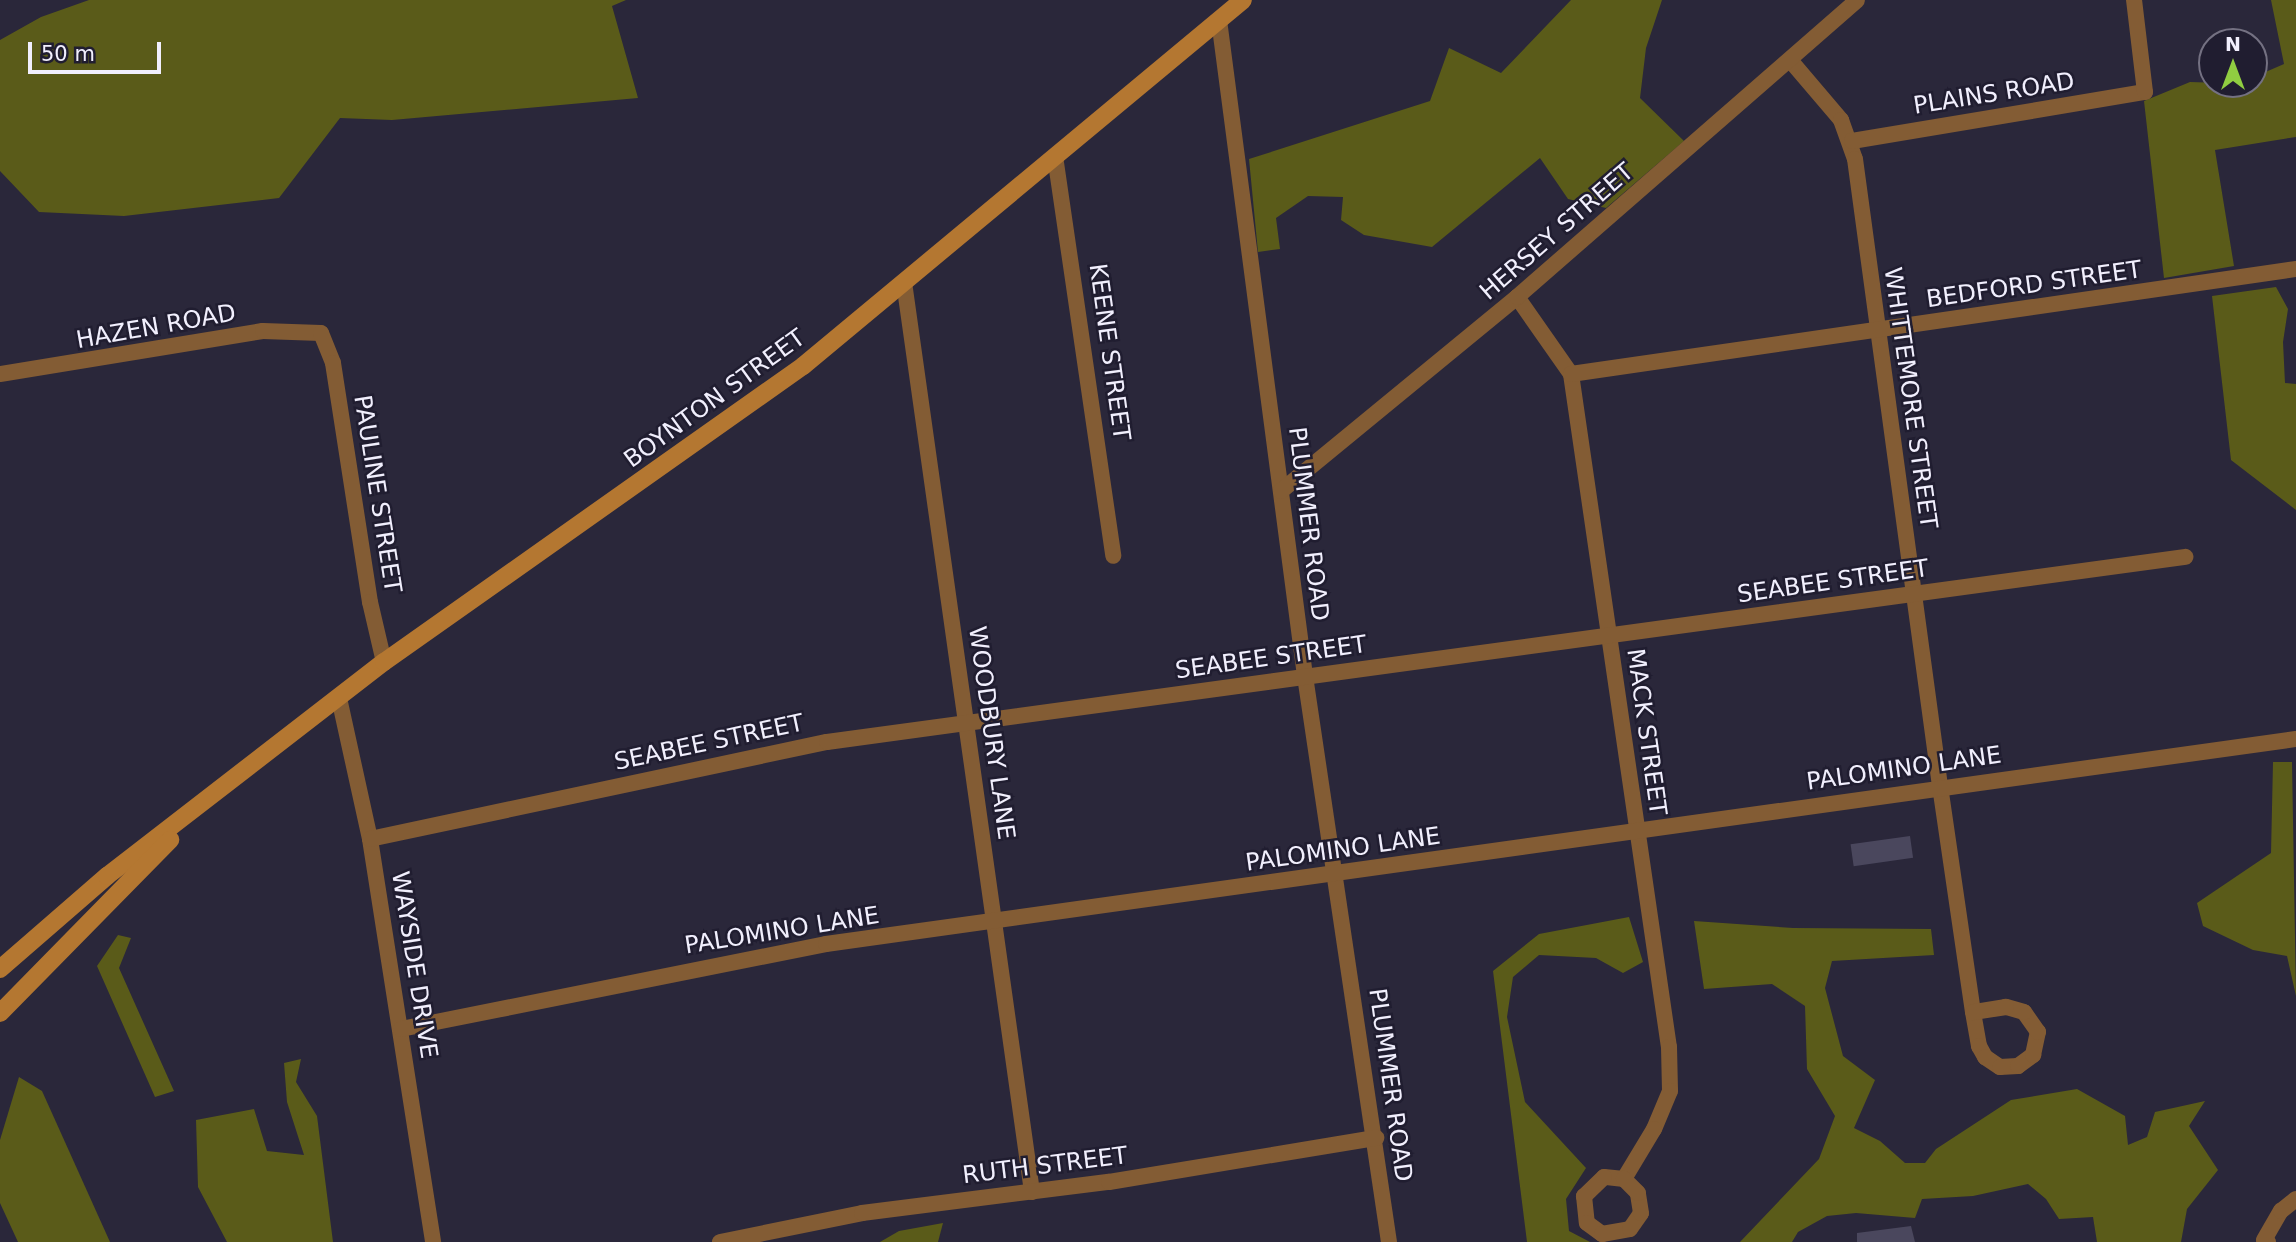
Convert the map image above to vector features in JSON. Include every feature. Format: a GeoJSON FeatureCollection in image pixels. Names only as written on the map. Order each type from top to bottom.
{"type":"FeatureCollection","features":[{"type":"Feature","properties":{"kind":"street","name":"BOYNTON STREET"},"geometry":{"type":"LineString","coordinates":[[0,969],[107,876],[196,812],[384,662],[729,422],[904,282],[1243,0]]}},
{"type":"Feature","properties":{"kind":"street","name":"HERSEY STREET"},"geometry":{"type":"LineString","coordinates":[[1281,491],[1517,297],[1857,0]]}},
{"type":"Feature","properties":{"kind":"street","name":"PLAINS ROAD"},"geometry":{"type":"LineString","coordinates":[[1852,141],[2144,92],[2134,0]]}},
{"type":"Feature","properties":{"kind":"street","name":"PLUMMER ROAD"},"geometry":{"type":"LineString","coordinates":[[1219,20],[1305,676],[1376,1138],[1389,1242]]}},
{"type":"Feature","properties":{"kind":"street","name":"WHITTEMORE STREET"},"geometry":{"type":"LineString","coordinates":[[1790,60],[1841,120],[1852,141],[1940,786],[1973,1012],[1979,1046],[1989,1061],[2012,1068],[2033,1055],[2038,1032],[2024,1012],[2006,1007],[1973,1012]]}},
{"type":"Feature","properties":{"kind":"street","name":"KEENE STREET"},"geometry":{"type":"LineString","coordinates":[[1055,156],[1114,556]]}},
{"type":"Feature","properties":{"kind":"street","name":"BEDFORD STREET"},"geometry":{"type":"LineString","coordinates":[[1571,374],[2296,269]]}},
{"type":"Feature","properties":{"kind":"street","name":"WOODBURY LANE"},"geometry":{"type":"LineString","coordinates":[[904,282],[1032,1192]]}},
{"type":"Feature","properties":{"kind":"street","name":"MACK STREET"},"geometry":{"type":"LineString","coordinates":[[1517,297],[1571,374],[1671,1070],[1664,1110],[1624,1179]]}},
{"type":"Feature","properties":{"kind":"street","name":"HAZEN ROAD"},"geometry":{"type":"LineString","coordinates":[[0,374],[263,331],[321,333]]}},
{"type":"Feature","properties":{"kind":"street","name":"PAULINE STREET"},"geometry":{"type":"LineString","coordinates":[[321,333],[333,363],[370,602],[384,662]]}},
{"type":"Feature","properties":{"kind":"street","name":"SEABEE STREET"},"geometry":{"type":"LineString","coordinates":[[370,839],[746,757],[966,722],[2185,557]]}},
{"type":"Feature","properties":{"kind":"street","name":"WAYSIDE DRIVE"},"geometry":{"type":"LineString","coordinates":[[339,698],[370,839],[433,1242]]}},
{"type":"Feature","properties":{"kind":"street","name":"PALOMINO LANE"},"geometry":{"type":"LineString","coordinates":[[401,1029],[826,944],[995,923],[1940,786],[2296,739]]}},
{"type":"Feature","properties":{"kind":"street","name":"BOYNTON STREET"},"geometry":{"type":"LineString","coordinates":[[0,1013],[196,812]]}},
{"type":"Feature","properties":{"kind":"street","name":"RUTH STREET"},"geometry":{"type":"LineString","coordinates":[[720,1242],[862,1213],[1032,1192],[1376,1138]]}},
{"type":"Feature","properties":{"kind":"street"},"geometry":{"type":"LineString","coordinates":[[2268,1242],[2264,1240],[2281,1211],[2296,1199]]}},
{"type":"Feature","properties":{"kind":"shaded area"},"geometry":{"type":"Polygon","coordinates":[[[89,0],[626,0],[612,6],[638,98],[392,120],[340,118],[279,198],[124,216],[39,212],[0,171],[0,40],[41,17],[89,0]]]}},
{"type":"Feature","properties":{"kind":"shaded area"},"geometry":{"type":"Polygon","coordinates":[[[1571,0],[1662,0],[1646,48],[1640,98],[1684,141],[1606,208],[1568,199],[1540,158],[1432,247],[1364,235],[1341,220],[1343,197],[1308,196],[1276,218],[1280,249],[1258,252],[1249,159],[1430,101],[1449,48],[1501,73],[1571,0]]]}},
{"type":"Feature","properties":{"kind":"shaded area"},"geometry":{"type":"Polygon","coordinates":[[[2271,0],[2296,0],[2296,137],[2215,150],[2234,266],[2164,278],[2144,101],[2190,82],[2198,82],[2198,98],[2268,98],[2268,71],[2284,64],[2271,0]]]}},
{"type":"Feature","properties":{"kind":"shaded area"},"geometry":{"type":"Polygon","coordinates":[[[2276,287],[2288,309],[2283,342],[2285,383],[2296,384],[2296,510],[2231,460],[2212,296],[2276,287]]]}},
{"type":"Feature","properties":{"kind":"shaded area"},"geometry":{"type":"Polygon","coordinates":[[[2273,762],[2292,762],[2296,996],[2287,956],[2253,950],[2203,926],[2197,903],[2271,853],[2273,762]]]}},
{"type":"Feature","properties":{"kind":"shaded area"},"geometry":{"type":"Polygon","coordinates":[[[1629,917],[1643,962],[1623,973],[1596,958],[1539,955],[1513,977],[1507,1017],[1525,1102],[1586,1168],[1566,1199],[1569,1231],[1590,1242],[1527,1242],[1493,971],[1539,934],[1629,917]]]}},
{"type":"Feature","properties":{"kind":"shaded area"},"geometry":{"type":"Polygon","coordinates":[[[1694,921],[1793,928],[1931,929],[1934,955],[1832,961],[1825,988],[1843,1056],[1875,1080],[1854,1128],[1880,1141],[1905,1163],[1925,1163],[1936,1149],[2011,1100],[2077,1089],[2125,1116],[2128,1145],[2147,1137],[2155,1112],[2205,1101],[2189,1126],[2218,1170],[2187,1209],[2181,1242],[2097,1242],[2093,1217],[2059,1219],[2046,1199],[2028,1184],[1973,1196],[1922,1199],[1915,1218],[1856,1213],[1827,1216],[1798,1232],[1792,1242],[1740,1242],[1819,1159],[1835,1116],[1807,1069],[1805,1006],[1772,984],[1704,989],[1694,921]]]}},
{"type":"Feature","properties":{"kind":"shaded area"},"geometry":{"type":"Polygon","coordinates":[[[118,935],[131,938],[119,968],[174,1091],[155,1097],[97,966],[118,935]]]}},
{"type":"Feature","properties":{"kind":"shaded area"},"geometry":{"type":"Polygon","coordinates":[[[301,1059],[296,1082],[317,1116],[333,1242],[227,1242],[198,1187],[196,1120],[254,1109],[267,1151],[304,1155],[287,1102],[284,1063],[301,1059]]]}},
{"type":"Feature","properties":{"kind":"shaded area"},"geometry":{"type":"Polygon","coordinates":[[[19,1077],[42,1091],[110,1242],[18,1242],[0,1203],[0,1140],[19,1077]]]}},
{"type":"Feature","properties":{"kind":"shaded area"},"geometry":{"type":"Polygon","coordinates":[[[943,1223],[938,1242],[880,1242],[899,1231],[943,1223]]]}},
{"type":"Feature","properties":{"kind":"building"},"geometry":{"type":"Polygon","coordinates":[[[1910,836],[1913,858],[1854,866],[1851,844],[1910,836]]]}},
{"type":"Feature","properties":{"kind":"building"},"geometry":{"type":"Polygon","coordinates":[[[1911,1226],[1915,1242],[1857,1242],[1857,1233],[1911,1226]]]}}]}
